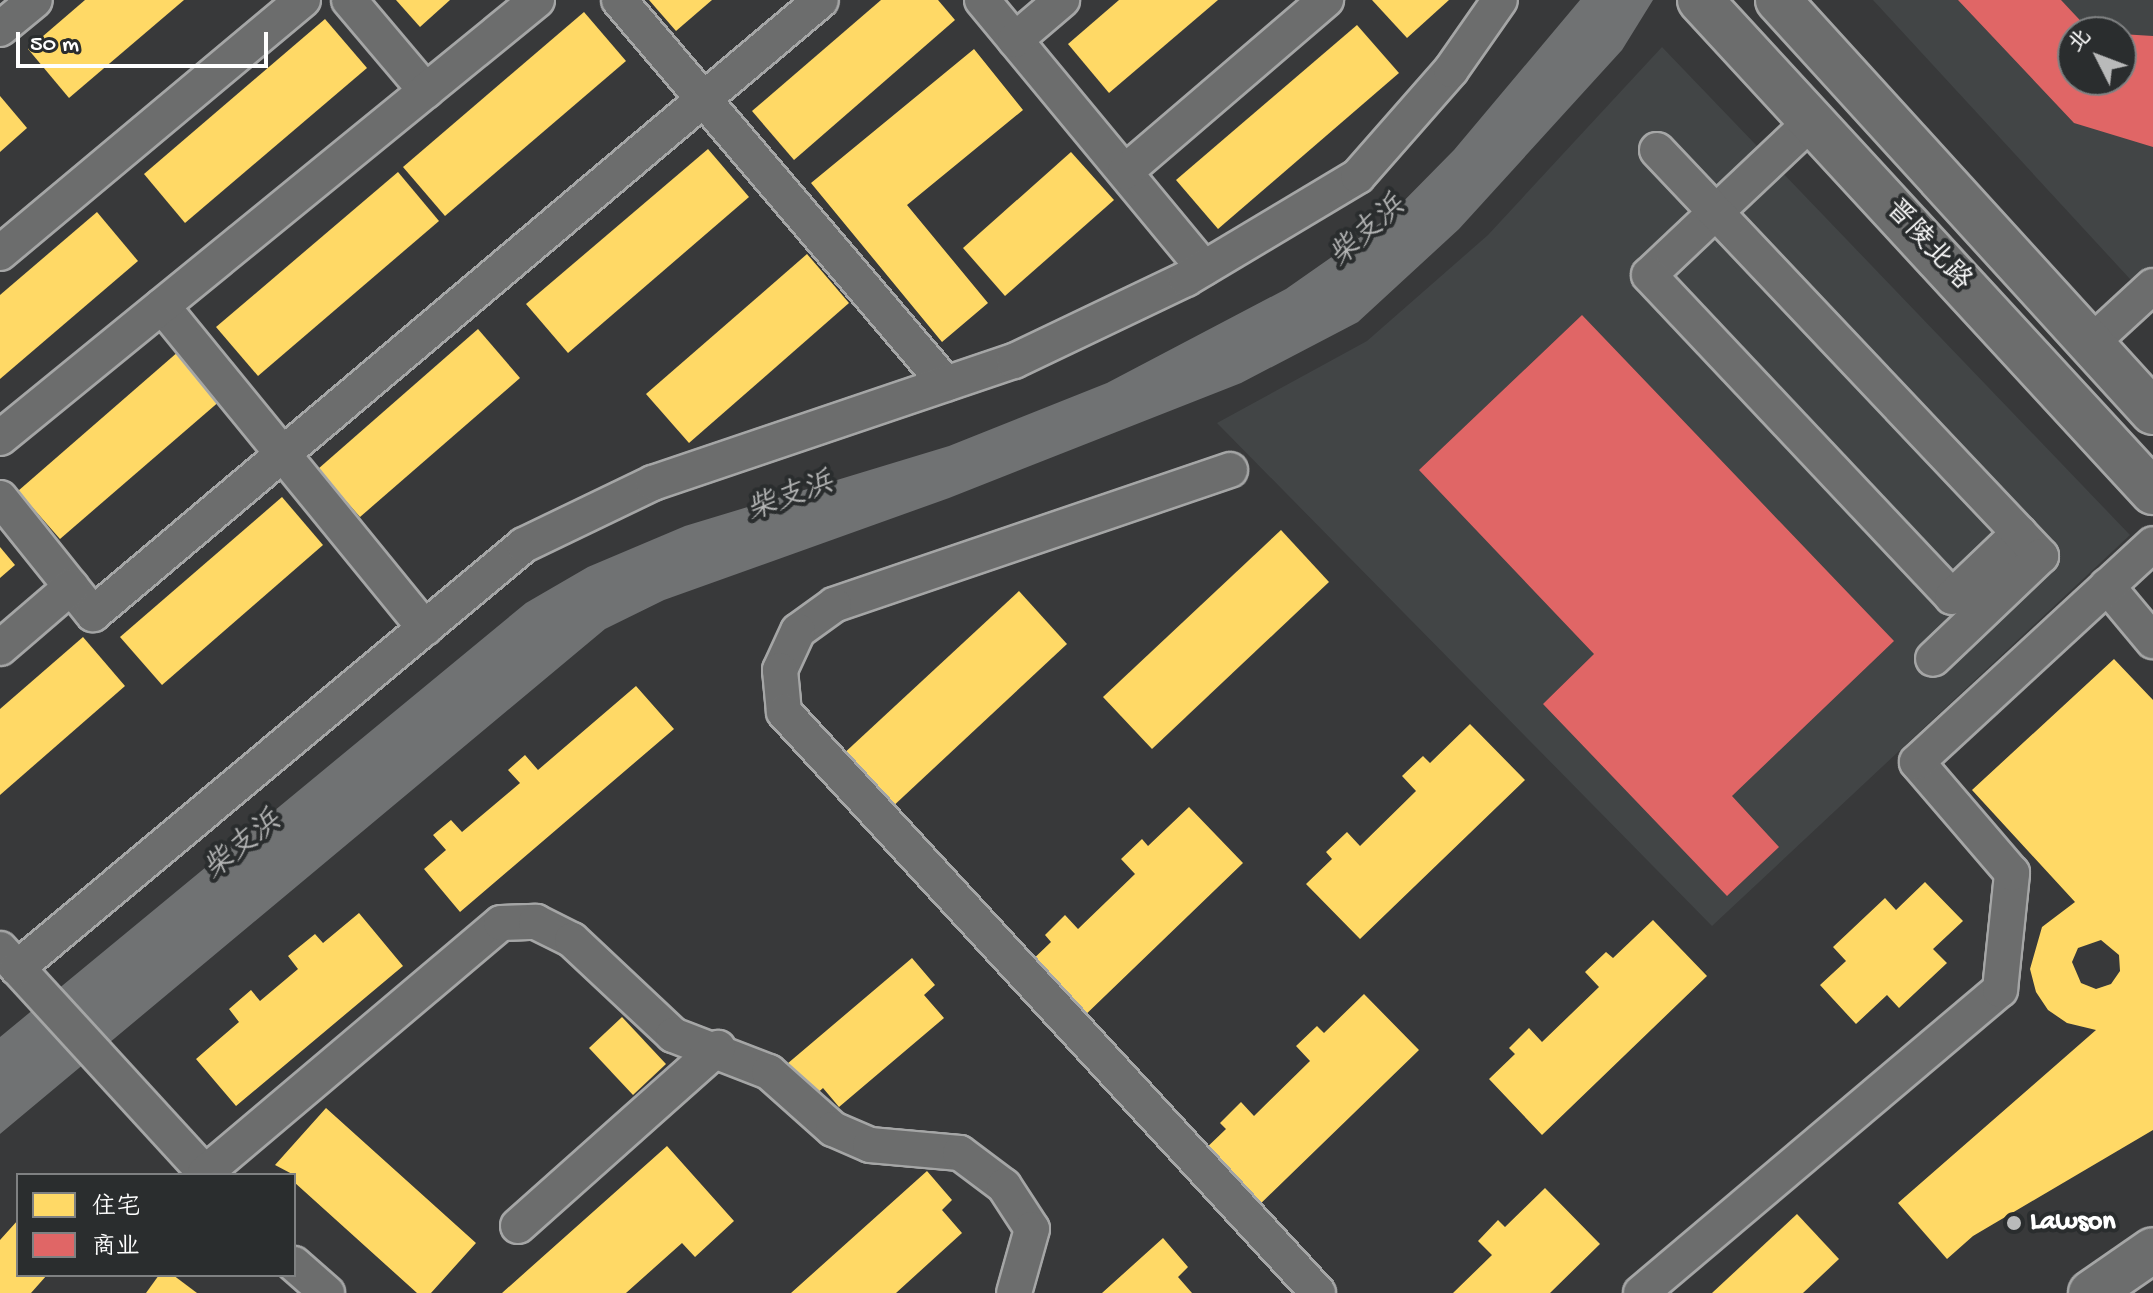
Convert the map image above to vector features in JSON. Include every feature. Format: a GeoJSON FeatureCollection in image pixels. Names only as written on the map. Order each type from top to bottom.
{"type":"FeatureCollection","features":[{"type":"Feature","properties":{"kind":"main road","name":"晋陵北路"},"geometry":{"type":"LineString","coordinates":[[1700,0],[2153,492]]}},
{"type":"Feature","properties":{"kind":"main road","name":"晋陵北路"},"geometry":{"type":"LineString","coordinates":[[1778,0],[2153,412]]}},
{"type":"Feature","properties":{"kind":"main road"},"geometry":{"type":"LineString","coordinates":[[2091,1293],[2153,1250]]}},
{"type":"Feature","properties":{"kind":"street"},"geometry":{"type":"LineString","coordinates":[[0,29],[35,0]]}},
{"type":"Feature","properties":{"kind":"street"},"geometry":{"type":"LineString","coordinates":[[0,253],[303,0]]}},
{"type":"Feature","properties":{"kind":"street"},"geometry":{"type":"LineString","coordinates":[[349,0],[426,91]]}},
{"type":"Feature","properties":{"kind":"street"},"geometry":{"type":"LineString","coordinates":[[0,438],[537,0]]}},
{"type":"Feature","properties":{"kind":"street"},"geometry":{"type":"LineString","coordinates":[[619,0],[946,384]]}},
{"type":"Feature","properties":{"kind":"street"},"geometry":{"type":"LineString","coordinates":[[0,498],[93,614],[821,0]]}},
{"type":"Feature","properties":{"kind":"street"},"geometry":{"type":"LineString","coordinates":[[982,0],[1204,268]]}},
{"type":"Feature","properties":{"kind":"street"},"geometry":{"type":"LineString","coordinates":[[1015,40],[1062,0]]}},
{"type":"Feature","properties":{"kind":"street"},"geometry":{"type":"LineString","coordinates":[[1125,172],[1326,0]]}},
{"type":"Feature","properties":{"kind":"street"},"geometry":{"type":"LineString","coordinates":[[205,1173],[16,967],[524,545],[653,483],[1014,361],[1204,268],[1358,176],[1451,70],[1500,0]]}},
{"type":"Feature","properties":{"kind":"street"},"geometry":{"type":"LineString","coordinates":[[1812,121],[1649,275],[1952,597],[2019,533]]}},
{"type":"Feature","properties":{"kind":"street"},"geometry":{"type":"LineString","coordinates":[[1657,150],[2041,556],[1933,659]]}},
{"type":"Feature","properties":{"kind":"street"},"geometry":{"type":"LineString","coordinates":[[2091,343],[2153,286]]}},
{"type":"Feature","properties":{"kind":"street"},"geometry":{"type":"LineString","coordinates":[[162,306],[425,628]]}},
{"type":"Feature","properties":{"kind":"street"},"geometry":{"type":"LineString","coordinates":[[1230,470],[834,605],[798,631],[780,670],[784,712],[1318,1293]]}},
{"type":"Feature","properties":{"kind":"street"},"geometry":{"type":"LineString","coordinates":[[1641,1293],[2000,990],[2012,873],[1917,762],[2153,544]]}},
{"type":"Feature","properties":{"kind":"street"},"geometry":{"type":"LineString","coordinates":[[2107,586],[2153,641]]}},
{"type":"Feature","properties":{"kind":"street"},"geometry":{"type":"LineString","coordinates":[[0,648],[71,587]]}},
{"type":"Feature","properties":{"kind":"street"},"geometry":{"type":"LineString","coordinates":[[207,1173],[501,923],[536,922],[572,940],[673,1035],[718,1048],[769,1072],[833,1129],[870,1145],[960,1153],[1004,1186],[1032,1229],[1014,1293]]}},
{"type":"Feature","properties":{"kind":"street"},"geometry":{"type":"LineString","coordinates":[[518,1226],[718,1048]]}},
{"type":"Feature","properties":{"kind":"street"},"geometry":{"type":"LineString","coordinates":[[296,1266],[327,1293]]}},
{"type":"Feature","properties":{"kind":"shaded area"},"geometry":{"type":"Polygon","coordinates":[[[1873,0],[2153,0],[2153,304],[1873,0]]]}},
{"type":"Feature","properties":{"kind":"shaded area"},"geometry":{"type":"Polygon","coordinates":[[[1662,47],[2130,535],[1712,926],[1217,423],[1367,341],[1488,235],[1662,47]]]}},
{"type":"Feature","properties":{"kind":"water","name":"柴支浜"},"geometry":{"type":"Polygon","coordinates":[[[1580,0],[1653,0],[1622,50],[1459,229],[1358,322],[1241,383],[949,498],[664,600],[605,629],[0,1134],[0,1037],[526,603],[588,567],[685,526],[949,446],[1107,383],[1286,289],[1386,219],[1454,150],[1580,0]]]}},
{"type":"Feature","properties":{"kind":"building: 住宅"},"geometry":{"type":"Polygon","coordinates":[[[85,0],[184,0],[69,98],[28,49],[85,0]]]}},
{"type":"Feature","properties":{"kind":"building: 住宅"},"geometry":{"type":"Polygon","coordinates":[[[396,0],[450,0],[420,27],[396,0]]]}},
{"type":"Feature","properties":{"kind":"building: 住宅"},"geometry":{"type":"Polygon","coordinates":[[[649,0],[712,0],[676,31],[649,0]]]}},
{"type":"Feature","properties":{"kind":"building: 住宅"},"geometry":{"type":"Polygon","coordinates":[[[881,0],[938,0],[955,20],[794,160],[752,111],[881,0]]]}},
{"type":"Feature","properties":{"kind":"building: 住宅"},"geometry":{"type":"Polygon","coordinates":[[[1119,0],[1218,0],[1109,93],[1068,44],[1119,0]]]}},
{"type":"Feature","properties":{"kind":"building: 住宅"},"geometry":{"type":"Polygon","coordinates":[[[1372,0],[1449,0],[1407,38],[1372,0]]]}},
{"type":"Feature","properties":{"kind":"building: 住宅"},"geometry":{"type":"Polygon","coordinates":[[[584,12],[626,61],[445,216],[403,167],[584,12]]]}},
{"type":"Feature","properties":{"kind":"building: 住宅"},"geometry":{"type":"Polygon","coordinates":[[[325,19],[367,68],[185,223],[144,174],[325,19]]]}},
{"type":"Feature","properties":{"kind":"building: 住宅"},"geometry":{"type":"Polygon","coordinates":[[[1357,25],[1399,73],[1218,229],[1176,180],[1357,25]]]}},
{"type":"Feature","properties":{"kind":"building: 住宅"},"geometry":{"type":"Polygon","coordinates":[[[974,49],[1023,110],[907,205],[988,303],[942,342],[811,183],[974,49]]]}},
{"type":"Feature","properties":{"kind":"building: 住宅"},"geometry":{"type":"Polygon","coordinates":[[[0,96],[27,128],[0,152],[0,96]]]}},
{"type":"Feature","properties":{"kind":"building: 住宅"},"geometry":{"type":"Polygon","coordinates":[[[708,149],[749,197],[568,353],[526,304],[708,149]]]}},
{"type":"Feature","properties":{"kind":"building: 住宅"},"geometry":{"type":"Polygon","coordinates":[[[1071,152],[1114,200],[1005,296],[963,248],[1071,152]]]}},
{"type":"Feature","properties":{"kind":"building: 住宅"},"geometry":{"type":"Polygon","coordinates":[[[398,172],[439,221],[258,376],[216,327],[398,172]]]}},
{"type":"Feature","properties":{"kind":"building: 住宅"},"geometry":{"type":"Polygon","coordinates":[[[97,212],[138,261],[0,379],[0,295],[97,212]]]}},
{"type":"Feature","properties":{"kind":"building: 住宅"},"geometry":{"type":"Polygon","coordinates":[[[807,254],[849,303],[689,443],[646,394],[807,254]]]}},
{"type":"Feature","properties":{"kind":"building: 住宅"},"geometry":{"type":"Polygon","coordinates":[[[478,329],[520,378],[360,517],[318,469],[478,329]]]}},
{"type":"Feature","properties":{"kind":"building: 住宅"},"geometry":{"type":"Polygon","coordinates":[[[179,351],[221,400],[60,539],[18,491],[179,351]]]}},
{"type":"Feature","properties":{"kind":"building: 住宅"},"geometry":{"type":"Polygon","coordinates":[[[282,497],[323,545],[162,685],[120,637],[282,497]]]}},
{"type":"Feature","properties":{"kind":"building: 住宅"},"geometry":{"type":"Polygon","coordinates":[[[1281,530],[1329,582],[1152,749],[1103,697],[1281,530]]]}},
{"type":"Feature","properties":{"kind":"building: 住宅"},"geometry":{"type":"Polygon","coordinates":[[[0,547],[15,565],[0,578],[0,547]]]}},
{"type":"Feature","properties":{"kind":"building: 住宅"},"geometry":{"type":"Polygon","coordinates":[[[1019,591],[1067,644],[889,810],[840,757],[1019,591]]]}},
{"type":"Feature","properties":{"kind":"building: 住宅"},"geometry":{"type":"Polygon","coordinates":[[[83,637],[125,686],[0,795],[0,709],[83,637]]]}},
{"type":"Feature","properties":{"kind":"building: 住宅"},"geometry":{"type":"Polygon","coordinates":[[[2114,659],[2153,700],[2153,1130],[1973,1236],[1947,1259],[1898,1203],[2096,1030],[2067,1023],[2048,1010],[2036,992],[2030,969],[2042,927],[2075,902],[1972,790],[2114,659]],[[2101,940],[2078,948],[2072,962],[2081,983],[2096,989],[2111,984],[2120,971],[2119,955],[2101,940]]]}},
{"type":"Feature","properties":{"kind":"building: 住宅"},"geometry":{"type":"Polygon","coordinates":[[[636,686],[674,729],[460,912],[424,869],[446,850],[433,835],[451,820],[462,832],[520,783],[508,770],[525,755],[538,770],[636,686]]]}},
{"type":"Feature","properties":{"kind":"building: 住宅"},"geometry":{"type":"Polygon","coordinates":[[[1470,724],[1525,780],[1360,939],[1306,884],[1332,859],[1326,852],[1347,832],[1360,846],[1416,791],[1402,776],[1423,756],[1430,763],[1470,724]]]}},
{"type":"Feature","properties":{"kind":"building: 住宅"},"geometry":{"type":"Polygon","coordinates":[[[1189,807],[1243,863],[1078,1022],[1025,967],[1051,942],[1045,935],[1065,915],[1078,929],[1135,874],[1121,859],[1142,839],[1148,846],[1189,807]]]}},
{"type":"Feature","properties":{"kind":"building: 住宅"},"geometry":{"type":"Polygon","coordinates":[[[1925,882],[1963,921],[1933,949],[1947,963],[1899,1008],[1887,995],[1856,1024],[1820,985],[1846,961],[1833,947],[1885,898],[1896,910],[1925,882]]]}},
{"type":"Feature","properties":{"kind":"building: 住宅"},"geometry":{"type":"Polygon","coordinates":[[[359,913],[403,966],[236,1106],[196,1059],[239,1022],[229,1009],[251,990],[260,1001],[298,969],[288,956],[315,934],[323,943],[359,913]]]}},
{"type":"Feature","properties":{"kind":"building: 住宅"},"geometry":{"type":"Polygon","coordinates":[[[1653,920],[1707,976],[1542,1135],[1489,1079],[1515,1054],[1509,1048],[1529,1028],[1542,1042],[1599,987],[1585,972],[1606,952],[1613,958],[1653,920]]]}},
{"type":"Feature","properties":{"kind":"building: 住宅"},"geometry":{"type":"Polygon","coordinates":[[[912,958],[935,985],[924,995],[944,1018],[839,1107],[823,1088],[814,1096],[787,1064],[912,958]]]}},
{"type":"Feature","properties":{"kind":"building: 住宅"},"geometry":{"type":"Polygon","coordinates":[[[1364,994],[1419,1050],[1254,1210],[1200,1154],[1226,1129],[1220,1123],[1241,1102],[1254,1116],[1310,1061],[1296,1046],[1317,1026],[1324,1033],[1364,994]]]}},
{"type":"Feature","properties":{"kind":"building: 住宅"},"geometry":{"type":"Polygon","coordinates":[[[622,1017],[666,1064],[633,1095],[589,1048],[622,1017]]]}},
{"type":"Feature","properties":{"kind":"building: 住宅"},"geometry":{"type":"Polygon","coordinates":[[[326,1108],[476,1243],[431,1293],[417,1293],[296,1184],[296,1173],[275,1165],[326,1108]]]}},
{"type":"Feature","properties":{"kind":"building: 住宅"},"geometry":{"type":"Polygon","coordinates":[[[667,1146],[734,1221],[695,1257],[682,1243],[626,1293],[502,1293],[667,1146]]]}},
{"type":"Feature","properties":{"kind":"building: 住宅"},"geometry":{"type":"Polygon","coordinates":[[[927,1171],[952,1200],[942,1210],[962,1233],[896,1293],[791,1293],[927,1171]]]}},
{"type":"Feature","properties":{"kind":"building: 住宅"},"geometry":{"type":"Polygon","coordinates":[[[1545,1188],[1600,1244],[1550,1293],[1453,1293],[1492,1255],[1478,1241],[1498,1220],[1505,1227],[1545,1188]]]}},
{"type":"Feature","properties":{"kind":"building: 住宅"},"geometry":{"type":"Polygon","coordinates":[[[1797,1214],[1839,1259],[1803,1293],[1712,1293],[1797,1214]]]}},
{"type":"Feature","properties":{"kind":"building: 住宅"},"geometry":{"type":"Polygon","coordinates":[[[16,1222],[16,1277],[45,1277],[31,1293],[0,1293],[0,1240],[16,1222]]]}},
{"type":"Feature","properties":{"kind":"building: 住宅"},"geometry":{"type":"Polygon","coordinates":[[[1163,1238],[1188,1267],[1178,1277],[1192,1293],[1102,1293],[1163,1238]]]}},
{"type":"Feature","properties":{"kind":"building: 住宅"},"geometry":{"type":"Polygon","coordinates":[[[158,1277],[176,1277],[197,1293],[146,1293],[158,1277]]]}},
{"type":"Feature","properties":{"kind":"building: 商业"},"geometry":{"type":"Polygon","coordinates":[[[1958,0],[2061,0],[2076,16],[2057,16],[2057,96],[2137,96],[2137,35],[2153,36],[2153,147],[2074,123],[1958,0]]]}},
{"type":"Feature","properties":{"kind":"building: 商业"},"geometry":{"type":"Polygon","coordinates":[[[1582,315],[1894,641],[1732,796],[1779,847],[1727,896],[1543,704],[1594,654],[1419,470],[1582,315]]]}},
{"type":"Feature","properties":{"kind":"place","name":"Lawson"},"geometry":{"type":"Point","coordinates":[2014,1223]}}]}
